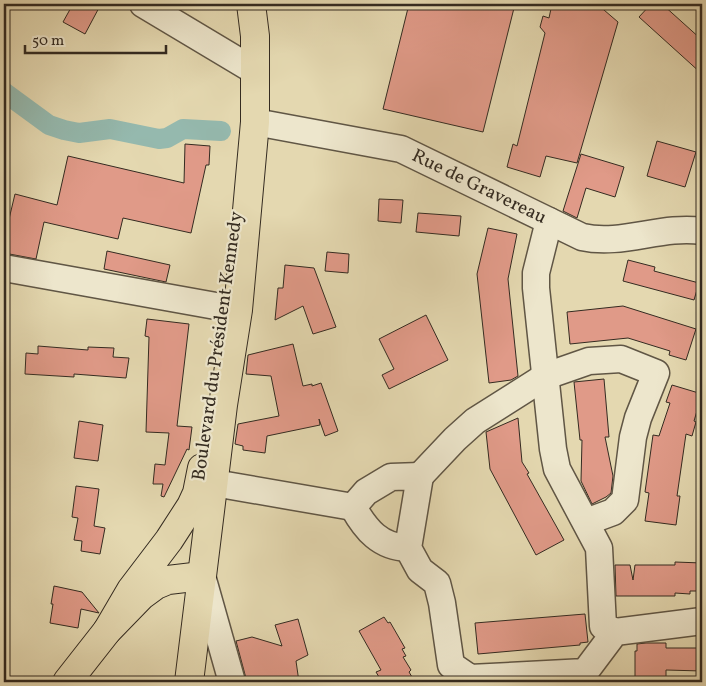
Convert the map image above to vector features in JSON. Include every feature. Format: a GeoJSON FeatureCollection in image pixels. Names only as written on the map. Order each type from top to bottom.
{"type":"FeatureCollection","features":[{"type":"Feature","properties":{"kind":"main road","name":"Boulevard du Président Kennedy"},"geometry":{"type":"LineString","coordinates":[[108,631],[132,590],[169,540],[197,493],[231,309],[241,173],[244,86],[252,69],[255,36],[251,4]]}},
{"type":"Feature","properties":{"kind":"main road"},"geometry":{"type":"LineString","coordinates":[[189,682],[223,406],[231,309],[255,122],[252,69]]}},
{"type":"Feature","properties":{"kind":"main road","name":"Boulevard du Président Kennedy"},"geometry":{"type":"LineString","coordinates":[[67,682],[108,631],[141,596],[156,585],[168,580],[202,576]]}},
{"type":"Feature","properties":{"kind":"street"},"geometry":{"type":"LineString","coordinates":[[143,4],[252,69]]}},
{"type":"Feature","properties":{"kind":"street","name":"Rue de Gravereau"},"geometry":{"type":"LineString","coordinates":[[255,122],[401,149],[582,237],[594,240],[686,229],[702,231]]}},
{"type":"Feature","properties":{"kind":"street"},"geometry":{"type":"LineString","coordinates":[[549,221],[536,273],[536,288],[557,469],[599,548],[603,626],[615,632],[702,621]]}},
{"type":"Feature","properties":{"kind":"street"},"geometry":{"type":"LineString","coordinates":[[4,268],[231,309]]}},
{"type":"Feature","properties":{"kind":"street"},"geometry":{"type":"LineString","coordinates":[[586,522],[613,512],[625,500],[633,437],[638,418],[656,374],[621,359],[589,361],[546,376],[475,421],[420,476],[408,548],[420,570],[437,583],[442,603],[451,665],[470,678],[585,672],[615,632]]}},
{"type":"Feature","properties":{"kind":"street"},"geometry":{"type":"LineString","coordinates":[[353,507],[366,492],[391,477],[420,476]]}},
{"type":"Feature","properties":{"kind":"street"},"geometry":{"type":"LineString","coordinates":[[214,483],[353,507]]}},
{"type":"Feature","properties":{"kind":"street"},"geometry":{"type":"LineString","coordinates":[[353,507],[361,522],[376,538],[394,547],[408,548]]}},
{"type":"Feature","properties":{"kind":"street"},"geometry":{"type":"LineString","coordinates":[[202,576],[232,682]]}},
{"type":"Feature","properties":{"kind":"building"},"geometry":{"type":"Polygon","coordinates":[[[73,4],[101,4],[85,34],[63,22],[73,4]]]}},
{"type":"Feature","properties":{"kind":"building"},"geometry":{"type":"Polygon","coordinates":[[[409,4],[515,4],[483,132],[383,109],[409,4]]]}},
{"type":"Feature","properties":{"kind":"building"},"geometry":{"type":"Polygon","coordinates":[[[552,4],[597,4],[618,22],[577,163],[546,156],[540,177],[507,167],[513,144],[517,146],[545,33],[540,27],[543,16],[549,18],[552,4]]]}},
{"type":"Feature","properties":{"kind":"building"},"geometry":{"type":"Polygon","coordinates":[[[651,4],[662,4],[702,40],[702,74],[639,17],[651,4]]]}},
{"type":"Feature","properties":{"kind":"building"},"geometry":{"type":"Polygon","coordinates":[[[657,141],[696,152],[685,187],[647,176],[657,141]]]}},
{"type":"Feature","properties":{"kind":"building"},"geometry":{"type":"Polygon","coordinates":[[[185,144],[210,146],[209,165],[206,165],[191,233],[123,218],[118,239],[44,222],[36,259],[4,253],[4,240],[15,194],[57,205],[68,156],[184,183],[185,144]]]}},
{"type":"Feature","properties":{"kind":"building"},"geometry":{"type":"Polygon","coordinates":[[[581,154],[624,167],[615,197],[586,188],[577,218],[563,211],[581,154]]]}},
{"type":"Feature","properties":{"kind":"building"},"geometry":{"type":"Polygon","coordinates":[[[379,199],[403,200],[401,223],[378,221],[379,199]]]}},
{"type":"Feature","properties":{"kind":"building"},"geometry":{"type":"Polygon","coordinates":[[[418,213],[461,216],[459,236],[416,232],[418,213]]]}},
{"type":"Feature","properties":{"kind":"building"},"geometry":{"type":"Polygon","coordinates":[[[488,228],[517,234],[508,279],[518,376],[511,380],[489,383],[477,274],[488,228]]]}},
{"type":"Feature","properties":{"kind":"building"},"geometry":{"type":"Polygon","coordinates":[[[107,251],[170,265],[166,282],[104,269],[107,251]]]}},
{"type":"Feature","properties":{"kind":"building"},"geometry":{"type":"Polygon","coordinates":[[[327,252],[349,254],[348,273],[325,271],[327,252]]]}},
{"type":"Feature","properties":{"kind":"building"},"geometry":{"type":"Polygon","coordinates":[[[628,260],[655,267],[654,271],[699,283],[694,300],[623,281],[628,260]]]}},
{"type":"Feature","properties":{"kind":"building"},"geometry":{"type":"Polygon","coordinates":[[[285,265],[314,268],[336,327],[313,334],[303,306],[275,320],[278,288],[283,288],[285,265]]]}},
{"type":"Feature","properties":{"kind":"building"},"geometry":{"type":"Polygon","coordinates":[[[623,306],[696,329],[686,360],[669,355],[670,351],[628,338],[570,344],[567,312],[623,306]]]}},
{"type":"Feature","properties":{"kind":"building"},"geometry":{"type":"Polygon","coordinates":[[[426,315],[448,360],[389,389],[382,375],[394,369],[379,339],[426,315]]]}},
{"type":"Feature","properties":{"kind":"building"},"geometry":{"type":"Polygon","coordinates":[[[147,319],[189,324],[177,426],[192,427],[189,450],[187,449],[164,497],[161,496],[163,484],[153,484],[155,464],[165,465],[169,433],[146,432],[149,337],[145,336],[147,319]]]}},
{"type":"Feature","properties":{"kind":"building"},"geometry":{"type":"Polygon","coordinates":[[[293,344],[303,386],[321,383],[338,431],[325,436],[319,419],[320,425],[267,436],[265,453],[243,450],[243,446],[235,444],[238,424],[279,416],[271,376],[246,374],[248,355],[293,344]]]}},
{"type":"Feature","properties":{"kind":"building"},"geometry":{"type":"Polygon","coordinates":[[[38,346],[88,350],[88,347],[114,348],[113,357],[129,358],[126,378],[74,374],[74,377],[25,374],[26,353],[38,354],[38,346]]]}},
{"type":"Feature","properties":{"kind":"building"},"geometry":{"type":"Polygon","coordinates":[[[604,379],[609,437],[605,437],[613,476],[611,493],[592,504],[581,481],[582,440],[580,440],[574,382],[604,379]]]}},
{"type":"Feature","properties":{"kind":"building"},"geometry":{"type":"Polygon","coordinates":[[[672,385],[702,394],[694,421],[696,422],[692,436],[686,434],[677,496],[680,496],[676,525],[645,521],[649,493],[645,492],[653,435],[659,436],[670,403],[666,402],[672,385]]]}},
{"type":"Feature","properties":{"kind":"building"},"geometry":{"type":"Polygon","coordinates":[[[518,418],[522,462],[564,540],[536,555],[490,469],[486,432],[518,418]]]}},
{"type":"Feature","properties":{"kind":"building"},"geometry":{"type":"Polygon","coordinates":[[[79,421],[103,425],[98,461],[74,458],[79,421]]]}},
{"type":"Feature","properties":{"kind":"building"},"geometry":{"type":"Polygon","coordinates":[[[76,486],[99,489],[94,526],[105,528],[100,554],[81,551],[82,541],[74,540],[78,518],[72,517],[76,486]]]}},
{"type":"Feature","properties":{"kind":"building"},"geometry":{"type":"Polygon","coordinates":[[[675,562],[702,563],[702,591],[690,591],[690,594],[675,593],[675,596],[616,596],[615,565],[630,565],[633,580],[635,565],[675,565],[675,562]]]}},
{"type":"Feature","properties":{"kind":"building"},"geometry":{"type":"Polygon","coordinates":[[[54,586],[82,592],[99,613],[81,609],[78,628],[50,623],[54,586]]]}},
{"type":"Feature","properties":{"kind":"building"},"geometry":{"type":"Polygon","coordinates":[[[585,614],[588,642],[580,643],[580,645],[478,654],[475,623],[585,614]]]}},
{"type":"Feature","properties":{"kind":"building"},"geometry":{"type":"Polygon","coordinates":[[[384,617],[388,623],[390,622],[405,648],[402,649],[406,656],[403,657],[411,670],[409,672],[415,682],[382,682],[376,672],[381,670],[359,631],[384,617]]]}},
{"type":"Feature","properties":{"kind":"building"},"geometry":{"type":"Polygon","coordinates":[[[298,619],[308,655],[296,661],[299,682],[247,682],[236,641],[252,637],[282,646],[275,625],[298,619]]]}},
{"type":"Feature","properties":{"kind":"building"},"geometry":{"type":"Polygon","coordinates":[[[666,643],[666,648],[700,648],[700,651],[702,651],[702,671],[666,670],[666,682],[637,682],[635,680],[635,651],[637,651],[637,644],[666,643]]]}},
{"type":"Feature","properties":{"kind":"waterway"},"geometry":{"type":"LineString","coordinates":[[4,92],[49,125],[79,133],[110,129],[159,139],[167,138],[183,129],[221,131]]}}]}
